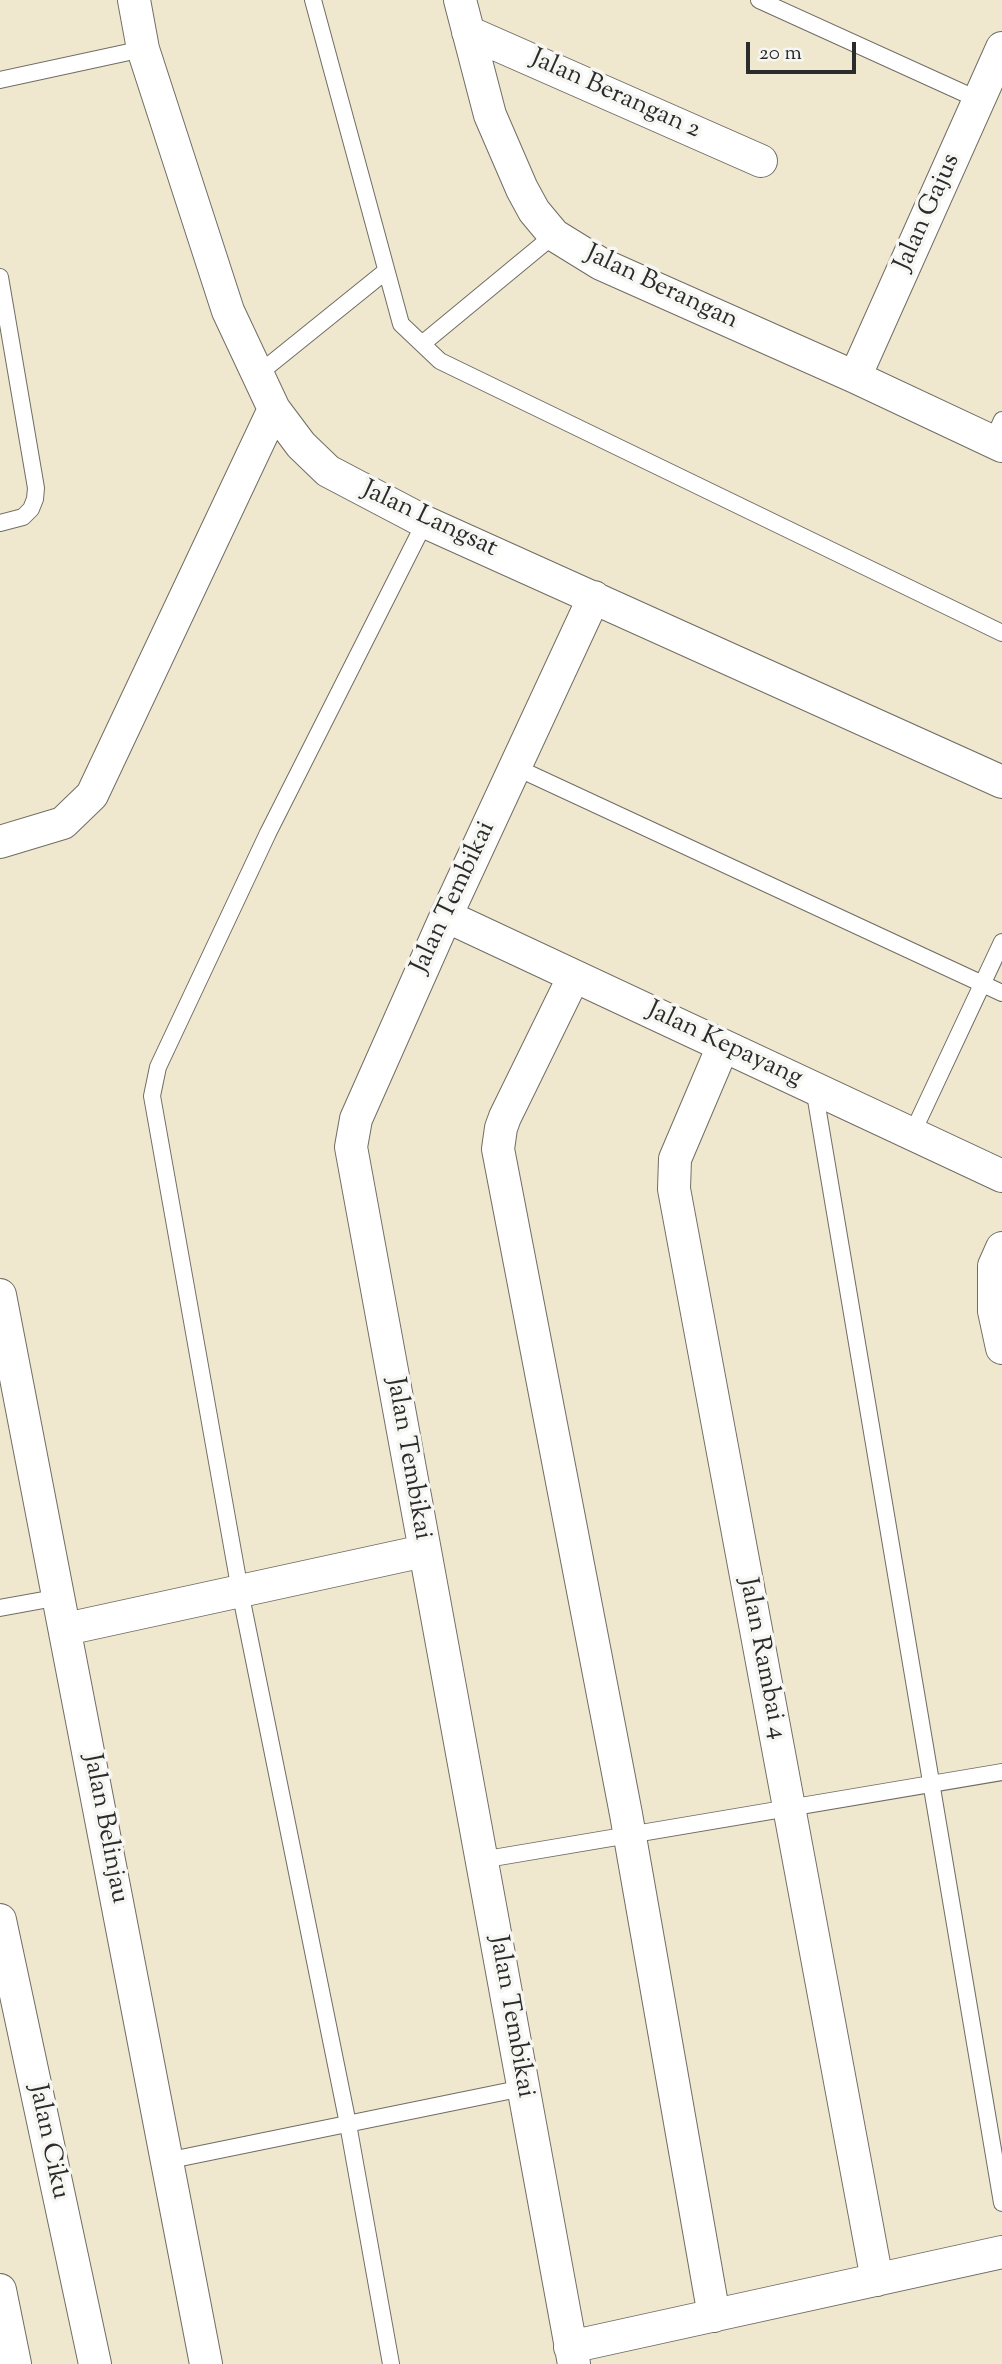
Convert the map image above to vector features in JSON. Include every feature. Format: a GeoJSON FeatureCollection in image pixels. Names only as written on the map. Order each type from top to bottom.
{"type":"FeatureCollection","features":[{"type":"Feature","properties":{"kind":"street","name":"Jalan Langsat"},"geometry":{"type":"LineString","coordinates":[[134,0],[143,49],[228,311],[274,409],[302,445],[328,471],[425,522],[1001,778]]}},
{"type":"Feature","properties":{"kind":"street","name":"Jalan Berangan"},"geometry":{"type":"LineString","coordinates":[[460,0],[489,115],[522,190],[534,211],[554,235],[601,264],[855,377],[999,436]]}},
{"type":"Feature","properties":{"kind":"street","name":"Jalan Berangan 2"},"geometry":{"type":"LineString","coordinates":[[468,32],[761,161]]}},
{"type":"Feature","properties":{"kind":"street","name":"Jalan Gajus"},"geometry":{"type":"LineString","coordinates":[[855,377],[1002,48]]}},
{"type":"Feature","properties":{"kind":"street"},"geometry":{"type":"LineString","coordinates":[[0,842],[63,823],[92,795],[274,409]]}},
{"type":"Feature","properties":{"kind":"street","name":"Jalan Tembikai"},"geometry":{"type":"LineString","coordinates":[[572,2356],[352,1157],[351,1138],[356,1119],[446,916],[594,597]]}},
{"type":"Feature","properties":{"kind":"street","name":"Jalan Kepayang"},"geometry":{"type":"LineString","coordinates":[[446,916],[1002,1176]]}},
{"type":"Feature","properties":{"kind":"street"},"geometry":{"type":"LineString","coordinates":[[574,976],[505,1117],[498,1138],[498,1149],[630,1835],[715,2316]]}},
{"type":"Feature","properties":{"kind":"street","name":"Jalan Rambai 4"},"geometry":{"type":"LineString","coordinates":[[723,1046],[678,1150],[673,1179],[877,2280]]}},
{"type":"Feature","properties":{"kind":"street"},"geometry":{"type":"LineString","coordinates":[[1002,1248],[994,1266],[994,1311],[1002,1348]]}},
{"type":"Feature","properties":{"kind":"street","name":"Jalan Belinjau"},"geometry":{"type":"LineString","coordinates":[[0,1295],[206,2364]]}},
{"type":"Feature","properties":{"kind":"street"},"geometry":{"type":"LineString","coordinates":[[66,1629],[424,1551]]}},
{"type":"Feature","properties":{"kind":"street","name":"Jalan Ciku"},"geometry":{"type":"LineString","coordinates":[[0,1920],[94,2364]]}},
{"type":"Feature","properties":{"kind":"street"},"geometry":{"type":"LineString","coordinates":[[572,2356],[715,2316],[1002,2252]]}},
{"type":"Feature","properties":{"kind":"street"},"geometry":{"type":"LineString","coordinates":[[0,2290],[15,2364]]}},
{"type":"Feature","properties":{"kind":"lane"},"geometry":{"type":"LineString","coordinates":[[313,0],[401,324],[440,361],[1002,633]]}},
{"type":"Feature","properties":{"kind":"lane"},"geometry":{"type":"LineString","coordinates":[[759,0],[979,100]]}},
{"type":"Feature","properties":{"kind":"lane"},"geometry":{"type":"LineString","coordinates":[[0,80],[143,49]]}},
{"type":"Feature","properties":{"kind":"lane"},"geometry":{"type":"LineString","coordinates":[[422,344],[554,235]]}},
{"type":"Feature","properties":{"kind":"lane"},"geometry":{"type":"LineString","coordinates":[[257,375],[386,271]]}},
{"type":"Feature","properties":{"kind":"lane"},"geometry":{"type":"LineString","coordinates":[[0,277],[36,488],[31,509],[23,517],[0,523]]}},
{"type":"Feature","properties":{"kind":"lane"},"geometry":{"type":"LineString","coordinates":[[391,2364],[348,2124],[240,1591],[156,1130],[152,1086],[158,1067],[268,833],[425,522]]}},
{"type":"Feature","properties":{"kind":"lane"},"geometry":{"type":"LineString","coordinates":[[515,767],[1002,993]]}},
{"type":"Feature","properties":{"kind":"lane"},"geometry":{"type":"LineString","coordinates":[[912,1134],[1002,943]]}},
{"type":"Feature","properties":{"kind":"lane"},"geometry":{"type":"LineString","coordinates":[[814,1088],[1002,2203]]}},
{"type":"Feature","properties":{"kind":"lane"},"geometry":{"type":"LineString","coordinates":[[0,1608],[60,1597]]}},
{"type":"Feature","properties":{"kind":"lane"},"geometry":{"type":"LineString","coordinates":[[481,1860],[1002,1772]]}},
{"type":"Feature","properties":{"kind":"lane"},"geometry":{"type":"LineString","coordinates":[[166,2161],[523,2088]]}}]}
